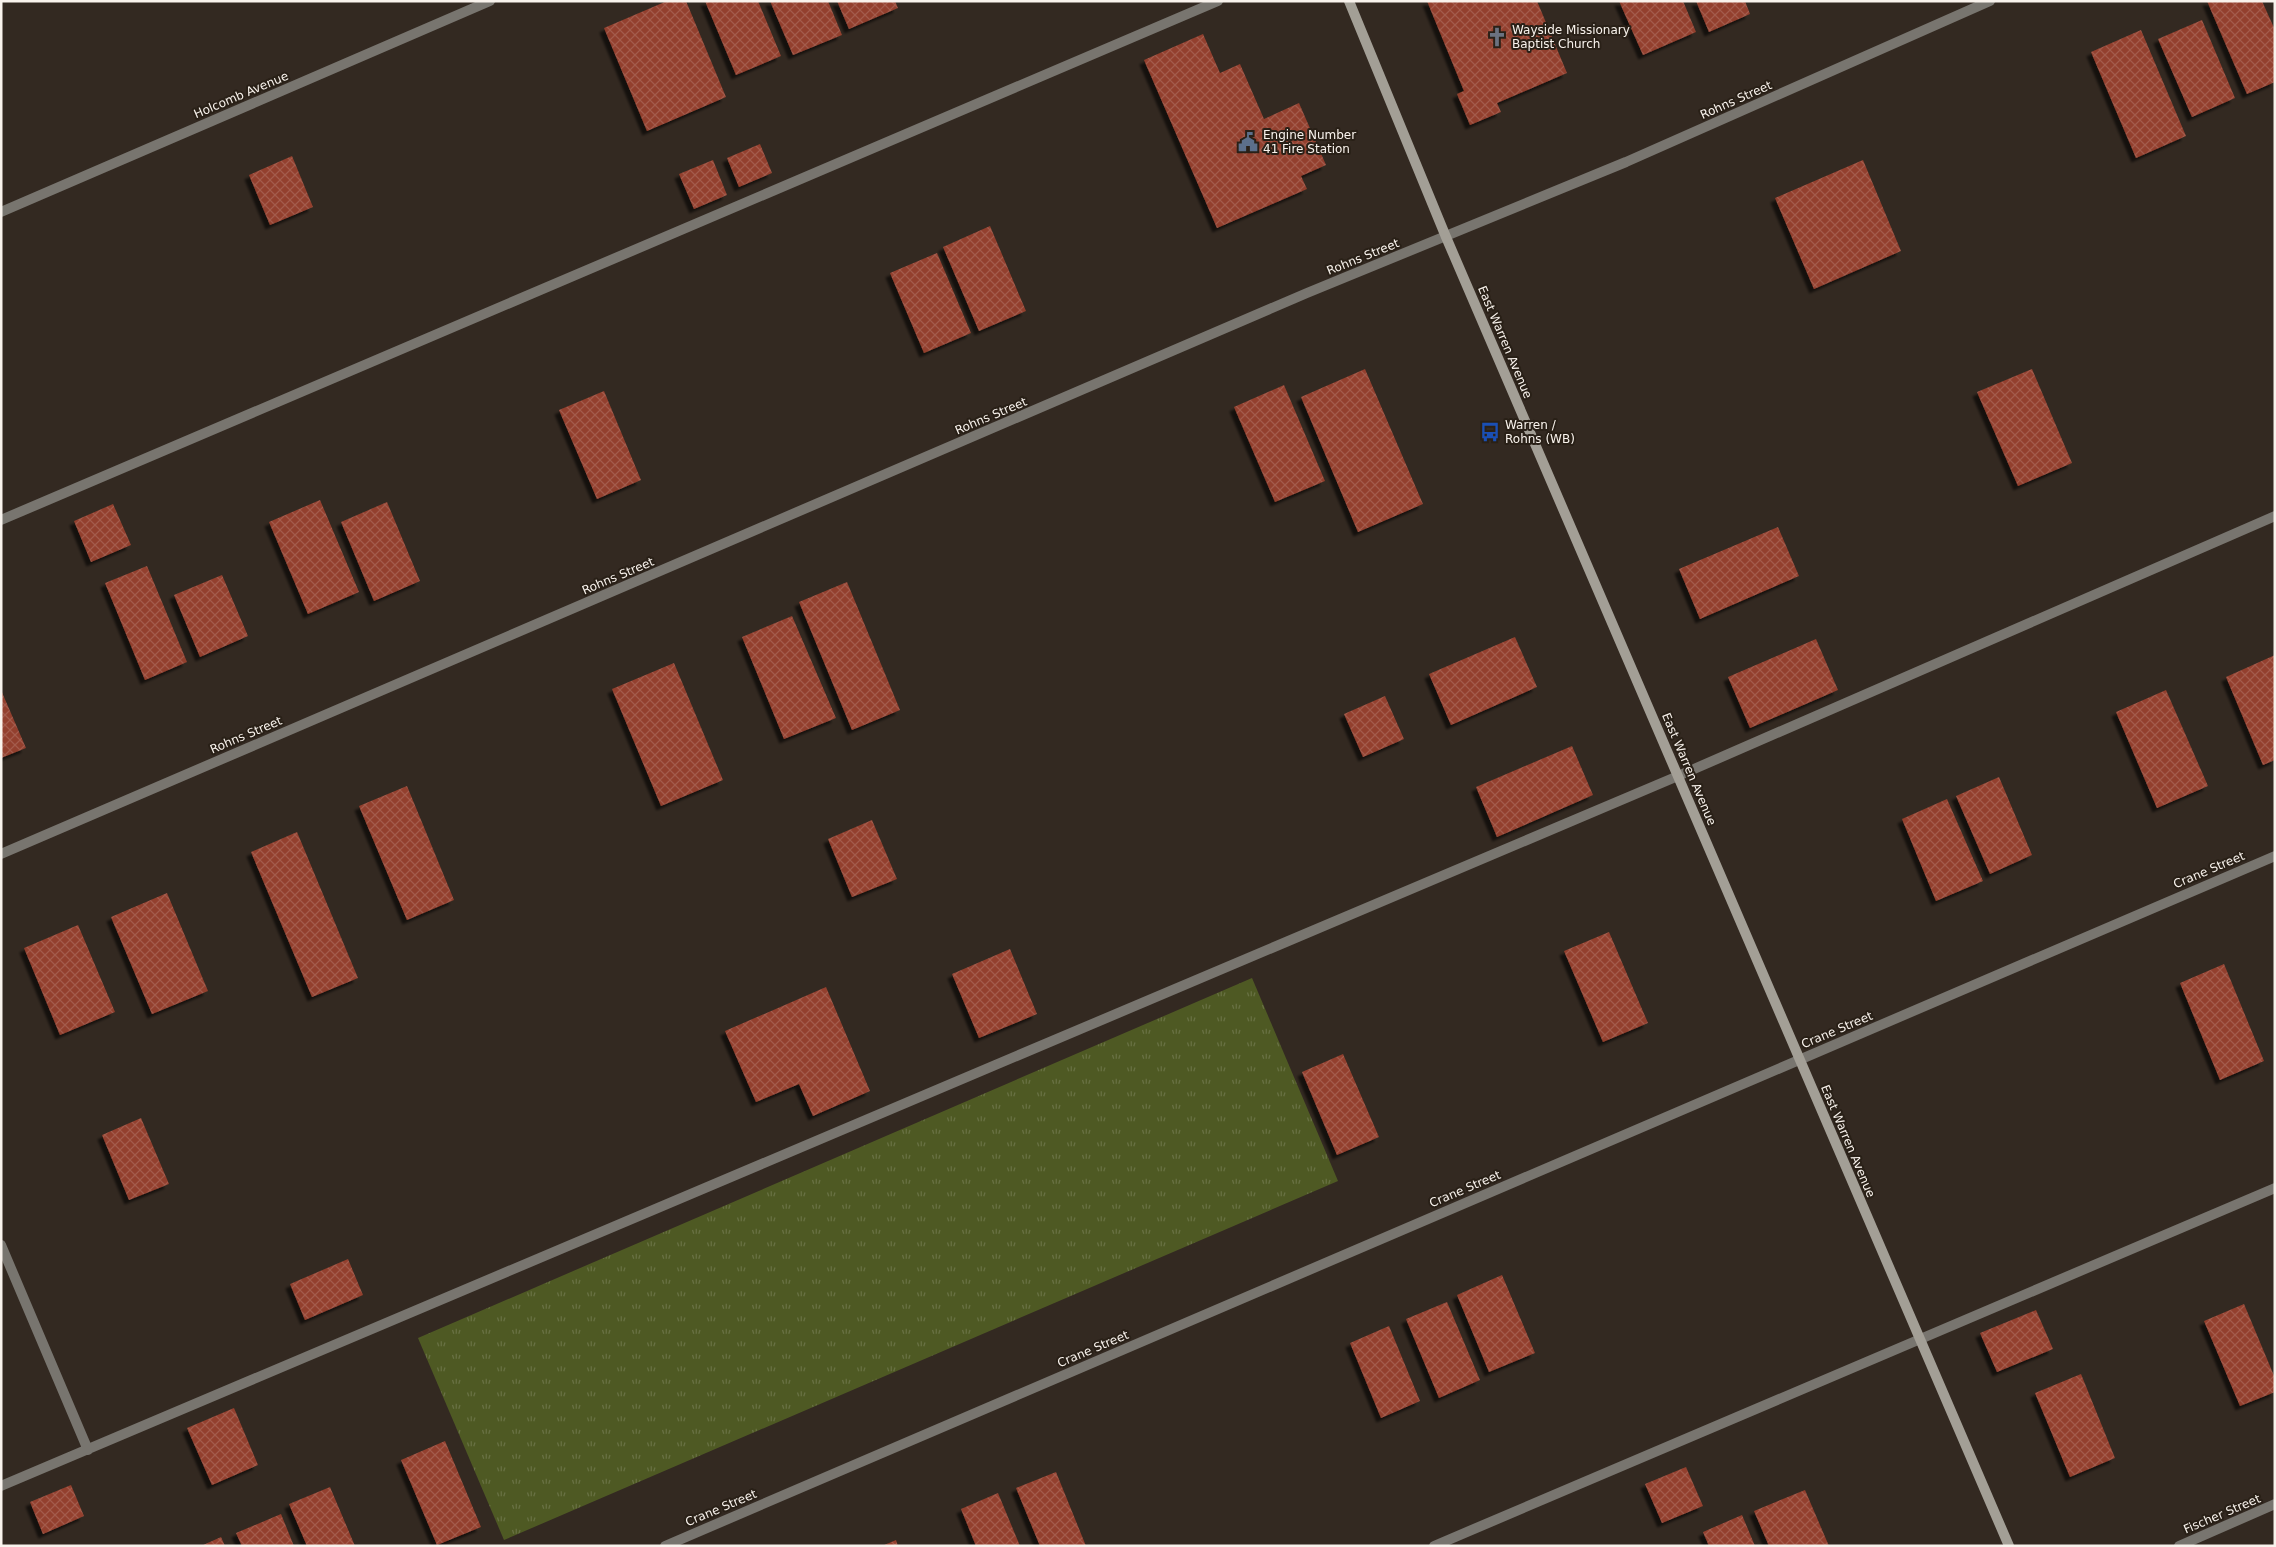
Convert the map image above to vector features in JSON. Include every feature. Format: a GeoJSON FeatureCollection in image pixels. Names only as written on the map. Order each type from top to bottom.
{"type":"FeatureCollection","features":[{"type":"Feature","properties":{"kind":"main road","name":"East Warren Avenue"},"geometry":{"type":"LineString","coordinates":[[1349,1],[1446,236],[2009,1546]]}},
{"type":"Feature","properties":{"kind":"street","name":"Holcomb Avenue"},"geometry":{"type":"LineString","coordinates":[[1,212],[490,1]]}},
{"type":"Feature","properties":{"kind":"street"},"geometry":{"type":"LineString","coordinates":[[1,520],[1218,1]]}},
{"type":"Feature","properties":{"kind":"street","name":"Rohns Street"},"geometry":{"type":"LineString","coordinates":[[1,854],[1307,293],[1626,162],[1990,1]]}},
{"type":"Feature","properties":{"kind":"street"},"geometry":{"type":"LineString","coordinates":[[1,1486],[1678,776],[2275,516]]}},
{"type":"Feature","properties":{"kind":"street","name":"Crane Street"},"geometry":{"type":"LineString","coordinates":[[665,1546],[2275,856]]}},
{"type":"Feature","properties":{"kind":"street"},"geometry":{"type":"LineString","coordinates":[[1434,1546],[2275,1188]]}},
{"type":"Feature","properties":{"kind":"street"},"geometry":{"type":"LineString","coordinates":[[1,1245],[88,1450]]}},
{"type":"Feature","properties":{"kind":"street","name":"Fischer Street"},"geometry":{"type":"LineString","coordinates":[[2179,1546],[2275,1504]]}},
{"type":"Feature","properties":{"kind":"green space"},"geometry":{"type":"Polygon","coordinates":[[[1252,978],[1338,1181],[504,1540],[418,1338],[1252,978]]]}},
{"type":"Feature","properties":{"kind":"building"},"geometry":{"type":"Polygon","coordinates":[[[667,1],[686,1],[726,97],[647,131],[604,28],[667,1]]]}},
{"type":"Feature","properties":{"kind":"building"},"geometry":{"type":"Polygon","coordinates":[[[705,1],[758,1],[781,56],[736,75],[705,1]]]}},
{"type":"Feature","properties":{"kind":"building"},"geometry":{"type":"Polygon","coordinates":[[[770,1],[828,1],[842,35],[793,55],[770,1]]]}},
{"type":"Feature","properties":{"kind":"building"},"geometry":{"type":"Polygon","coordinates":[[[837,1],[895,1],[898,8],[849,29],[837,1]]]}},
{"type":"Feature","properties":{"kind":"building","name":"Wayside Missionary Baptist Church"},"geometry":{"type":"Polygon","coordinates":[[[1427,1],[1537,1],[1567,73],[1497,103],[1501,112],[1470,125],[1457,94],[1464,91],[1427,1]]]}},
{"type":"Feature","properties":{"kind":"building"},"geometry":{"type":"Polygon","coordinates":[[[1619,1],[1683,1],[1696,32],[1643,55],[1619,1]]]}},
{"type":"Feature","properties":{"kind":"building"},"geometry":{"type":"Polygon","coordinates":[[[1696,1],[1745,1],[1750,14],[1709,32],[1696,1]]]}},
{"type":"Feature","properties":{"kind":"building"},"geometry":{"type":"Polygon","coordinates":[[[2207,1],[2262,1],[2275,30],[2275,82],[2247,94],[2207,1]]]}},
{"type":"Feature","properties":{"kind":"building"},"geometry":{"type":"Polygon","coordinates":[[[2202,20],[2235,98],[2192,117],[2158,39],[2202,20]]]}},
{"type":"Feature","properties":{"kind":"building"},"geometry":{"type":"Polygon","coordinates":[[[2141,30],[2186,136],[2136,158],[2091,52],[2141,30]]]}},
{"type":"Feature","properties":{"kind":"building","name":"Engine Number 41 Fire Station"},"geometry":{"type":"Polygon","coordinates":[[[1203,34],[1220,73],[1240,64],[1264,119],[1299,103],[1326,165],[1301,176],[1307,189],[1217,228],[1144,60],[1203,34]]]}},
{"type":"Feature","properties":{"kind":"building"},"geometry":{"type":"Polygon","coordinates":[[[760,144],[772,173],[739,187],[727,158],[760,144]]]}},
{"type":"Feature","properties":{"kind":"building"},"geometry":{"type":"Polygon","coordinates":[[[292,156],[313,207],[270,225],[249,175],[292,156]]]}},
{"type":"Feature","properties":{"kind":"building"},"geometry":{"type":"Polygon","coordinates":[[[713,160],[727,195],[694,209],[679,174],[713,160]]]}},
{"type":"Feature","properties":{"kind":"building"},"geometry":{"type":"Polygon","coordinates":[[[1863,160],[1901,251],[1814,289],[1775,198],[1863,160]]]}},
{"type":"Feature","properties":{"kind":"building"},"geometry":{"type":"Polygon","coordinates":[[[990,226],[1026,311],[979,331],[943,247],[990,226]]]}},
{"type":"Feature","properties":{"kind":"building"},"geometry":{"type":"Polygon","coordinates":[[[937,253],[971,333],[924,353],[890,273],[937,253]]]}},
{"type":"Feature","properties":{"kind":"building"},"geometry":{"type":"Polygon","coordinates":[[[1365,369],[1423,504],[1358,532],[1301,397],[1365,369]]]}},
{"type":"Feature","properties":{"kind":"building"},"geometry":{"type":"Polygon","coordinates":[[[2032,369],[2072,463],[2018,486],[1977,392],[2032,369]]]}},
{"type":"Feature","properties":{"kind":"building"},"geometry":{"type":"Polygon","coordinates":[[[1284,385],[1325,481],[1275,502],[1234,407],[1284,385]]]}},
{"type":"Feature","properties":{"kind":"building"},"geometry":{"type":"Polygon","coordinates":[[[604,391],[641,480],[597,499],[559,410],[604,391]]]}},
{"type":"Feature","properties":{"kind":"building"},"geometry":{"type":"Polygon","coordinates":[[[320,500],[359,592],[308,614],[269,522],[320,500]]]}},
{"type":"Feature","properties":{"kind":"building"},"geometry":{"type":"Polygon","coordinates":[[[387,502],[420,581],[374,601],[341,522],[387,502]]]}},
{"type":"Feature","properties":{"kind":"building"},"geometry":{"type":"Polygon","coordinates":[[[113,504],[131,545],[91,562],[74,521],[113,504]]]}},
{"type":"Feature","properties":{"kind":"building"},"geometry":{"type":"Polygon","coordinates":[[[1778,527],[1799,576],[1700,619],[1679,569],[1778,527]]]}},
{"type":"Feature","properties":{"kind":"building"},"geometry":{"type":"Polygon","coordinates":[[[147,566],[187,662],[145,680],[105,583],[147,566]]]}},
{"type":"Feature","properties":{"kind":"building"},"geometry":{"type":"Polygon","coordinates":[[[222,575],[248,636],[200,657],[174,595],[222,575]]]}},
{"type":"Feature","properties":{"kind":"building"},"geometry":{"type":"Polygon","coordinates":[[[847,582],[900,710],[852,730],[799,602],[847,582]]]}},
{"type":"Feature","properties":{"kind":"building"},"geometry":{"type":"Polygon","coordinates":[[[792,616],[836,718],[784,739],[742,637],[792,616]]]}},
{"type":"Feature","properties":{"kind":"building"},"geometry":{"type":"Polygon","coordinates":[[[1515,637],[1537,687],[1451,725],[1429,674],[1515,637]]]}},
{"type":"Feature","properties":{"kind":"building"},"geometry":{"type":"Polygon","coordinates":[[[1816,639],[1838,690],[1750,728],[1728,677],[1816,639]]]}},
{"type":"Feature","properties":{"kind":"building"},"geometry":{"type":"Polygon","coordinates":[[[2275,655],[2275,760],[2263,765],[2226,677],[2275,655]]]}},
{"type":"Feature","properties":{"kind":"building"},"geometry":{"type":"Polygon","coordinates":[[[674,663],[723,780],[661,806],[612,689],[674,663]]]}},
{"type":"Feature","properties":{"kind":"building"},"geometry":{"type":"Polygon","coordinates":[[[1,690],[26,748],[1,758],[1,690]]]}},
{"type":"Feature","properties":{"kind":"building"},"geometry":{"type":"Polygon","coordinates":[[[2166,690],[2208,786],[2157,808],[2116,712],[2166,690]]]}},
{"type":"Feature","properties":{"kind":"building"},"geometry":{"type":"Polygon","coordinates":[[[1385,696],[1404,739],[1363,757],[1344,714],[1385,696]]]}},
{"type":"Feature","properties":{"kind":"building"},"geometry":{"type":"Polygon","coordinates":[[[1572,746],[1593,795],[1497,837],[1476,787],[1572,746]]]}},
{"type":"Feature","properties":{"kind":"building"},"geometry":{"type":"Polygon","coordinates":[[[1999,777],[2032,855],[1990,874],[1956,796],[1999,777]]]}},
{"type":"Feature","properties":{"kind":"building"},"geometry":{"type":"Polygon","coordinates":[[[407,786],[454,900],[407,920],[359,806],[407,786]]]}},
{"type":"Feature","properties":{"kind":"building"},"geometry":{"type":"Polygon","coordinates":[[[1947,799],[1983,881],[1936,901],[1902,819],[1947,799]]]}},
{"type":"Feature","properties":{"kind":"building"},"geometry":{"type":"Polygon","coordinates":[[[872,820],[897,879],[852,897],[828,839],[872,820]]]}},
{"type":"Feature","properties":{"kind":"building"},"geometry":{"type":"Polygon","coordinates":[[[297,832],[358,978],[312,997],[251,852],[297,832]]]}},
{"type":"Feature","properties":{"kind":"building"},"geometry":{"type":"Polygon","coordinates":[[[167,893],[208,991],[152,1014],[111,917],[167,893]]]}},
{"type":"Feature","properties":{"kind":"building"},"geometry":{"type":"Polygon","coordinates":[[[78,925],[115,1012],[60,1035],[24,948],[78,925]]]}},
{"type":"Feature","properties":{"kind":"building"},"geometry":{"type":"Polygon","coordinates":[[[1609,932],[1648,1023],[1603,1042],[1564,951],[1609,932]]]}},
{"type":"Feature","properties":{"kind":"building"},"geometry":{"type":"Polygon","coordinates":[[[1010,949],[1037,1014],[979,1038],[952,974],[1010,949]]]}},
{"type":"Feature","properties":{"kind":"building"},"geometry":{"type":"Polygon","coordinates":[[[2224,964],[2264,1061],[2220,1080],[2180,983],[2224,964]]]}},
{"type":"Feature","properties":{"kind":"building"},"geometry":{"type":"Polygon","coordinates":[[[826,987],[870,1091],[813,1116],[799,1084],[756,1102],[725,1031],[826,987]]]}},
{"type":"Feature","properties":{"kind":"building"},"geometry":{"type":"Polygon","coordinates":[[[1343,1054],[1379,1137],[1337,1155],[1302,1072],[1343,1054]]]}},
{"type":"Feature","properties":{"kind":"building"},"geometry":{"type":"Polygon","coordinates":[[[141,1118],[169,1184],[129,1200],[102,1135],[141,1118]]]}},
{"type":"Feature","properties":{"kind":"building"},"geometry":{"type":"Polygon","coordinates":[[[348,1259],[363,1295],[305,1320],[290,1284],[348,1259]]]}},
{"type":"Feature","properties":{"kind":"building"},"geometry":{"type":"Polygon","coordinates":[[[1502,1275],[1535,1353],[1489,1372],[1457,1295],[1502,1275]]]}},
{"type":"Feature","properties":{"kind":"building"},"geometry":{"type":"Polygon","coordinates":[[[1447,1302],[1480,1380],[1439,1398],[1406,1319],[1447,1302]]]}},
{"type":"Feature","properties":{"kind":"building"},"geometry":{"type":"Polygon","coordinates":[[[2244,1304],[2275,1378],[2275,1392],[2240,1406],[2204,1321],[2244,1304]]]}},
{"type":"Feature","properties":{"kind":"building"},"geometry":{"type":"Polygon","coordinates":[[[2036,1310],[2053,1349],[1997,1372],[1980,1333],[2036,1310]]]}},
{"type":"Feature","properties":{"kind":"building"},"geometry":{"type":"Polygon","coordinates":[[[1389,1326],[1420,1401],[1381,1418],[1350,1343],[1389,1326]]]}},
{"type":"Feature","properties":{"kind":"building"},"geometry":{"type":"Polygon","coordinates":[[[2081,1374],[2115,1458],[2070,1477],[2035,1393],[2081,1374]]]}},
{"type":"Feature","properties":{"kind":"building"},"geometry":{"type":"Polygon","coordinates":[[[234,1408],[258,1465],[212,1485],[187,1428],[234,1408]]]}},
{"type":"Feature","properties":{"kind":"building"},"geometry":{"type":"Polygon","coordinates":[[[445,1441],[481,1527],[437,1545],[401,1460],[445,1441]]]}},
{"type":"Feature","properties":{"kind":"building"},"geometry":{"type":"Polygon","coordinates":[[[1686,1467],[1703,1506],[1662,1523],[1645,1484],[1686,1467]]]}},
{"type":"Feature","properties":{"kind":"building"},"geometry":{"type":"Polygon","coordinates":[[[1056,1472],[1086,1546],[1040,1546],[1016,1488],[1056,1472]]]}},
{"type":"Feature","properties":{"kind":"building"},"geometry":{"type":"Polygon","coordinates":[[[71,1485],[84,1516],[43,1534],[30,1502],[71,1485]]]}},
{"type":"Feature","properties":{"kind":"building"},"geometry":{"type":"Polygon","coordinates":[[[330,1487],[355,1546],[307,1546],[289,1504],[330,1487]]]}},
{"type":"Feature","properties":{"kind":"building"},"geometry":{"type":"Polygon","coordinates":[[[1805,1490],[1829,1546],[1769,1546],[1754,1511],[1805,1490]]]}},
{"type":"Feature","properties":{"kind":"building"},"geometry":{"type":"Polygon","coordinates":[[[998,1493],[1020,1546],[976,1546],[961,1509],[998,1493]]]}},
{"type":"Feature","properties":{"kind":"building"},"geometry":{"type":"Polygon","coordinates":[[[281,1514],[294,1546],[242,1546],[236,1533],[281,1514]]]}},
{"type":"Feature","properties":{"kind":"building"},"geometry":{"type":"Polygon","coordinates":[[[1742,1515],[1755,1546],[1709,1546],[1703,1532],[1742,1515]]]}},
{"type":"Feature","properties":{"kind":"building"},"geometry":{"type":"Polygon","coordinates":[[[221,1537],[225,1546],[201,1546],[221,1537]]]}},
{"type":"Feature","properties":{"kind":"building"},"geometry":{"type":"Polygon","coordinates":[[[896,1540],[898,1546],[882,1546],[896,1540]]]}},
{"type":"Feature","properties":{"kind":"place","name":"Wayside Missionary Baptist Church"},"geometry":{"type":"Point","coordinates":[1497,37]}},
{"type":"Feature","properties":{"kind":"place","name":"Engine Number 41 Fire Station"},"geometry":{"type":"Point","coordinates":[1248,142]}},
{"type":"Feature","properties":{"kind":"place","name":"Warren / Rohns (WB)"},"geometry":{"type":"Point","coordinates":[1490,432]}}]}
